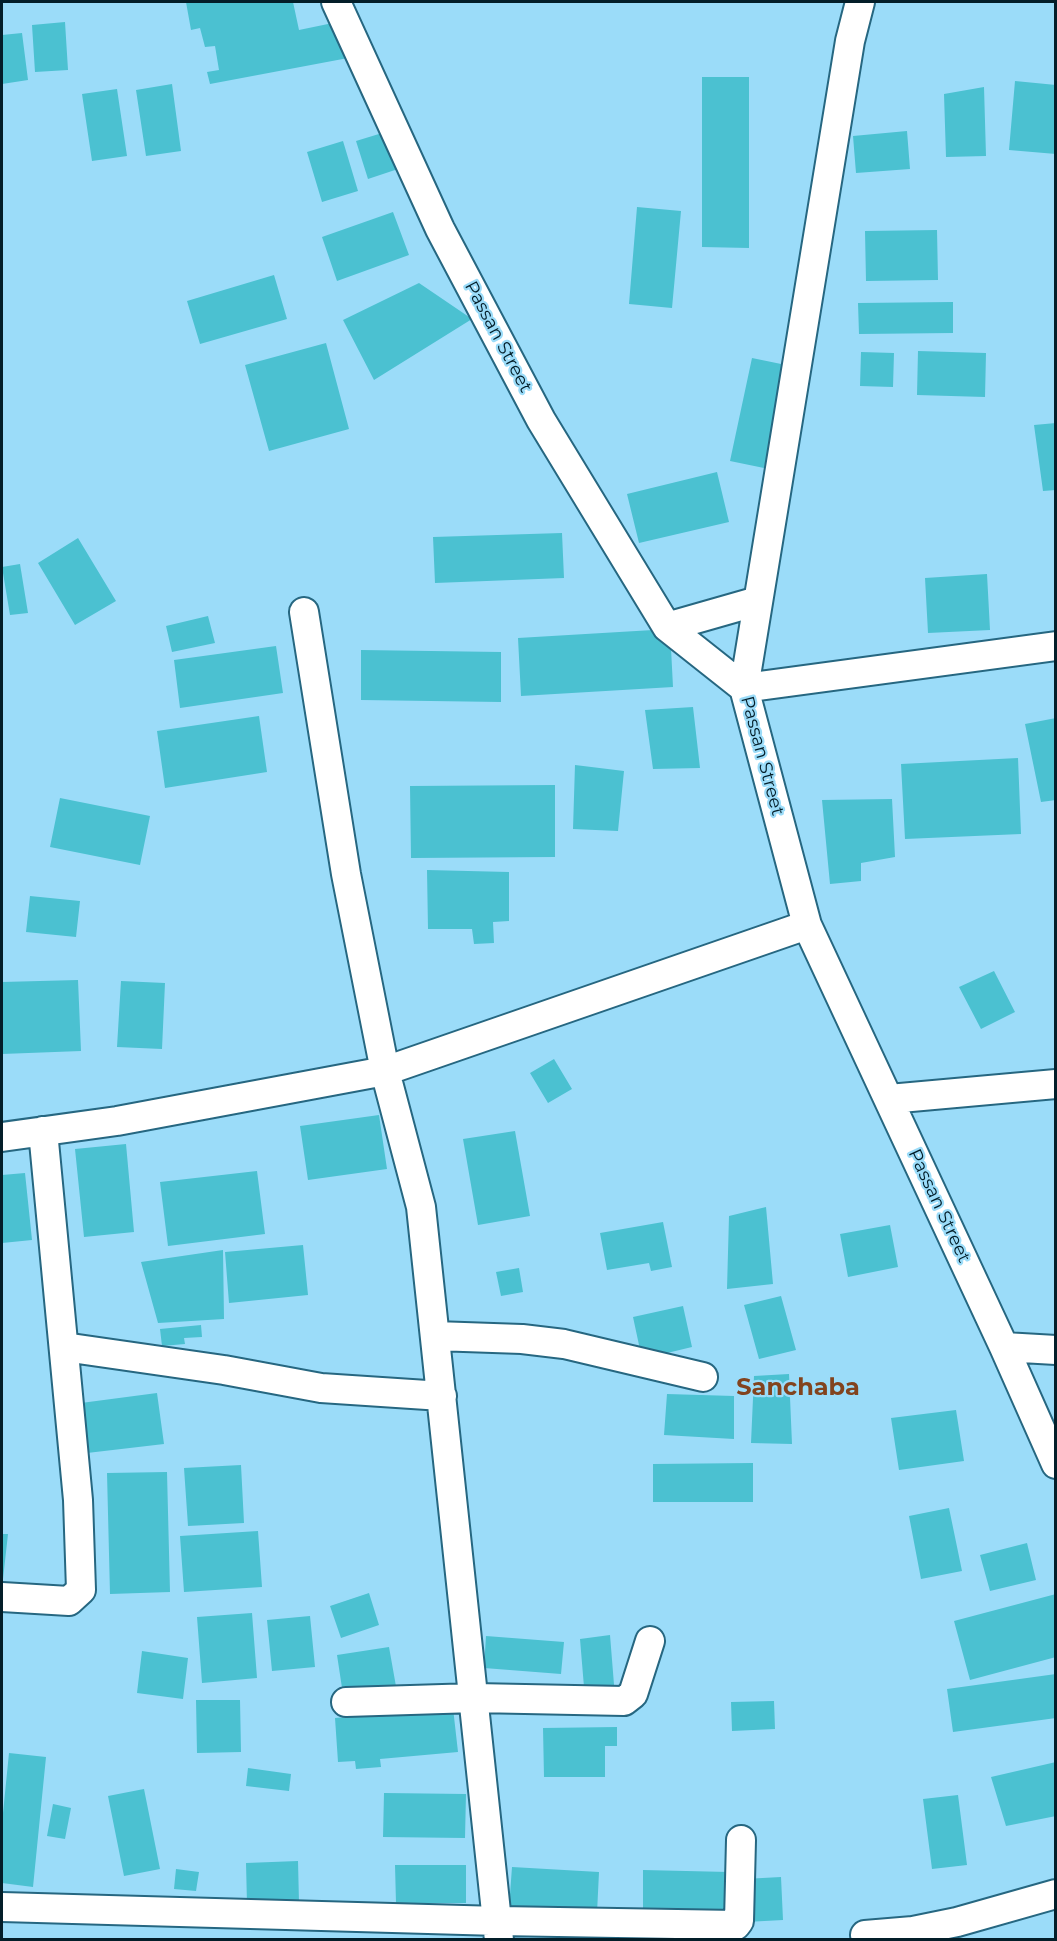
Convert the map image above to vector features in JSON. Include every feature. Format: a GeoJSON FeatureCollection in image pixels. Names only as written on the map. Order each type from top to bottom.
{"type":"FeatureCollection","features":[{"type":"Feature","properties":{"kind":"street","name":"Passan Street"},"geometry":{"type":"LineString","coordinates":[[336,2],[451,249],[541,420],[667,627],[744,688],[807,925],[1004,1347],[1056,1464]]}},
{"type":"Feature","properties":{"kind":"street"},"geometry":{"type":"LineString","coordinates":[[860,2],[850,41],[744,688],[1056,646]]}},
{"type":"Feature","properties":{"kind":"street"},"geometry":{"type":"LineString","coordinates":[[667,627],[758,601]]}},
{"type":"Feature","properties":{"kind":"street"},"geometry":{"type":"LineString","coordinates":[[304,612],[346,874],[385,1071],[421,1207],[499,1930]]}},
{"type":"Feature","properties":{"kind":"street"},"geometry":{"type":"LineString","coordinates":[[2,1137],[117,1121],[385,1071],[807,925]]}},
{"type":"Feature","properties":{"kind":"street"},"geometry":{"type":"LineString","coordinates":[[889,1099],[1056,1084]]}},
{"type":"Feature","properties":{"kind":"street"},"geometry":{"type":"LineString","coordinates":[[2,1597],[69,1601],[81,1590],[78,1500],[43,1131]]}},
{"type":"Feature","properties":{"kind":"street"},"geometry":{"type":"LineString","coordinates":[[435,1336],[522,1339],[564,1344],[703,1377]]}},
{"type":"Feature","properties":{"kind":"street"},"geometry":{"type":"LineString","coordinates":[[64,1347],[224,1370],[321,1389],[442,1396]]}},
{"type":"Feature","properties":{"kind":"street"},"geometry":{"type":"LineString","coordinates":[[1004,1347],[1056,1350]]}},
{"type":"Feature","properties":{"kind":"street"},"geometry":{"type":"LineString","coordinates":[[346,1702],[475,1698],[624,1701],[633,1694],[650,1641]]}},
{"type":"Feature","properties":{"kind":"street"},"geometry":{"type":"LineString","coordinates":[[2,1907],[499,1930],[736,1925],[739,1921],[741,1840]]}},
{"type":"Feature","properties":{"kind":"street"},"geometry":{"type":"LineString","coordinates":[[865,1935],[913,1931],[957,1922],[1056,1894]]}},
{"type":"Feature","properties":{"kind":"building"},"geometry":{"type":"Polygon","coordinates":[[[186,2],[293,2],[299,30],[357,18],[364,55],[210,84],[207,72],[219,70],[215,46],[205,47],[200,28],[191,30],[186,2]]]}},
{"type":"Feature","properties":{"kind":"building"},"geometry":{"type":"Polygon","coordinates":[[[65,22],[68,70],[35,72],[32,25],[65,22]]]}},
{"type":"Feature","properties":{"kind":"building"},"geometry":{"type":"Polygon","coordinates":[[[22,33],[28,80],[2,84],[2,35],[22,33]]]}},
{"type":"Feature","properties":{"kind":"building"},"geometry":{"type":"Polygon","coordinates":[[[702,77],[749,77],[749,248],[702,247],[702,77]]]}},
{"type":"Feature","properties":{"kind":"building"},"geometry":{"type":"Polygon","coordinates":[[[1015,81],[1056,85],[1056,154],[1009,150],[1015,81]]]}},
{"type":"Feature","properties":{"kind":"building"},"geometry":{"type":"Polygon","coordinates":[[[172,84],[181,151],[146,156],[136,90],[172,84]]]}},
{"type":"Feature","properties":{"kind":"building"},"geometry":{"type":"Polygon","coordinates":[[[984,87],[986,156],[946,157],[944,94],[984,87]]]}},
{"type":"Feature","properties":{"kind":"building"},"geometry":{"type":"Polygon","coordinates":[[[117,89],[127,156],[92,161],[82,94],[117,89]]]}},
{"type":"Feature","properties":{"kind":"building"},"geometry":{"type":"Polygon","coordinates":[[[392,130],[404,167],[368,179],[356,141],[392,130]]]}},
{"type":"Feature","properties":{"kind":"building"},"geometry":{"type":"Polygon","coordinates":[[[907,131],[910,169],[856,173],[853,136],[907,131]]]}},
{"type":"Feature","properties":{"kind":"building"},"geometry":{"type":"Polygon","coordinates":[[[343,141],[358,191],[322,202],[307,152],[343,141]]]}},
{"type":"Feature","properties":{"kind":"building"},"geometry":{"type":"Polygon","coordinates":[[[637,207],[681,211],[672,308],[629,304],[637,207]]]}},
{"type":"Feature","properties":{"kind":"building"},"geometry":{"type":"Polygon","coordinates":[[[393,212],[409,255],[337,281],[322,237],[393,212]]]}},
{"type":"Feature","properties":{"kind":"building"},"geometry":{"type":"Polygon","coordinates":[[[937,230],[938,280],[866,281],[865,231],[937,230]]]}},
{"type":"Feature","properties":{"kind":"building"},"geometry":{"type":"Polygon","coordinates":[[[274,275],[287,319],[200,344],[187,301],[274,275]]]}},
{"type":"Feature","properties":{"kind":"building"},"geometry":{"type":"Polygon","coordinates":[[[419,283],[472,319],[374,380],[343,320],[419,283]]]}},
{"type":"Feature","properties":{"kind":"building"},"geometry":{"type":"Polygon","coordinates":[[[953,302],[953,333],[859,334],[858,303],[953,302]]]}},
{"type":"Feature","properties":{"kind":"building"},"geometry":{"type":"Polygon","coordinates":[[[326,343],[349,429],[269,451],[245,365],[326,343]]]}},
{"type":"Feature","properties":{"kind":"building"},"geometry":{"type":"Polygon","coordinates":[[[918,351],[986,353],[985,397],[917,395],[918,351]]]}},
{"type":"Feature","properties":{"kind":"building"},"geometry":{"type":"Polygon","coordinates":[[[861,352],[894,353],[893,387],[860,386],[861,352]]]}},
{"type":"Feature","properties":{"kind":"building"},"geometry":{"type":"Polygon","coordinates":[[[752,358],[786,365],[764,468],[730,461],[752,358]]]}},
{"type":"Feature","properties":{"kind":"building"},"geometry":{"type":"Polygon","coordinates":[[[1056,423],[1056,490],[1043,491],[1034,425],[1056,423]]]}},
{"type":"Feature","properties":{"kind":"building"},"geometry":{"type":"Polygon","coordinates":[[[717,472],[729,522],[639,543],[627,494],[717,472]]]}},
{"type":"Feature","properties":{"kind":"building"},"geometry":{"type":"Polygon","coordinates":[[[562,533],[564,578],[435,583],[433,537],[562,533]]]}},
{"type":"Feature","properties":{"kind":"building"},"geometry":{"type":"Polygon","coordinates":[[[78,538],[116,601],[75,625],[38,563],[78,538]]]}},
{"type":"Feature","properties":{"kind":"building"},"geometry":{"type":"Polygon","coordinates":[[[20,564],[28,613],[10,615],[2,567],[20,564]]]}},
{"type":"Feature","properties":{"kind":"building"},"geometry":{"type":"Polygon","coordinates":[[[987,574],[990,630],[928,633],[925,578],[987,574]]]}},
{"type":"Feature","properties":{"kind":"building"},"geometry":{"type":"Polygon","coordinates":[[[208,616],[215,643],[172,652],[166,626],[208,616]]]}},
{"type":"Feature","properties":{"kind":"building"},"geometry":{"type":"Polygon","coordinates":[[[670,629],[673,687],[521,696],[518,638],[670,629]]]}},
{"type":"Feature","properties":{"kind":"building"},"geometry":{"type":"Polygon","coordinates":[[[276,646],[283,693],[180,708],[174,660],[276,646]]]}},
{"type":"Feature","properties":{"kind":"building"},"geometry":{"type":"Polygon","coordinates":[[[361,650],[501,652],[501,702],[361,700],[361,650]]]}},
{"type":"Feature","properties":{"kind":"building"},"geometry":{"type":"Polygon","coordinates":[[[693,707],[700,768],[653,769],[645,710],[693,707]]]}},
{"type":"Feature","properties":{"kind":"building"},"geometry":{"type":"Polygon","coordinates":[[[259,716],[267,772],[165,788],[157,731],[259,716]]]}},
{"type":"Feature","properties":{"kind":"building"},"geometry":{"type":"Polygon","coordinates":[[[1056,718],[1056,800],[1041,802],[1025,724],[1056,718]]]}},
{"type":"Feature","properties":{"kind":"building"},"geometry":{"type":"Polygon","coordinates":[[[1018,758],[1021,834],[905,839],[901,764],[1018,758]]]}},
{"type":"Feature","properties":{"kind":"building"},"geometry":{"type":"Polygon","coordinates":[[[575,765],[624,771],[618,831],[573,829],[575,765]]]}},
{"type":"Feature","properties":{"kind":"building"},"geometry":{"type":"Polygon","coordinates":[[[555,785],[555,857],[411,858],[410,786],[555,785]]]}},
{"type":"Feature","properties":{"kind":"building"},"geometry":{"type":"Polygon","coordinates":[[[60,798],[150,816],[140,865],[50,847],[60,798]]]}},
{"type":"Feature","properties":{"kind":"building"},"geometry":{"type":"Polygon","coordinates":[[[892,799],[895,857],[861,863],[861,881],[830,884],[822,800],[892,799]]]}},
{"type":"Feature","properties":{"kind":"building"},"geometry":{"type":"Polygon","coordinates":[[[427,870],[509,872],[509,921],[493,922],[494,943],[474,944],[472,929],[428,929],[427,870]]]}},
{"type":"Feature","properties":{"kind":"building"},"geometry":{"type":"Polygon","coordinates":[[[30,896],[80,901],[76,937],[26,932],[30,896]]]}},
{"type":"Feature","properties":{"kind":"building"},"geometry":{"type":"Polygon","coordinates":[[[994,971],[1015,1012],[981,1029],[959,987],[994,971]]]}},
{"type":"Feature","properties":{"kind":"building"},"geometry":{"type":"Polygon","coordinates":[[[78,980],[81,1051],[2,1054],[2,982],[78,980]]]}},
{"type":"Feature","properties":{"kind":"building"},"geometry":{"type":"Polygon","coordinates":[[[121,981],[165,983],[162,1049],[117,1047],[121,981]]]}},
{"type":"Feature","properties":{"kind":"building"},"geometry":{"type":"Polygon","coordinates":[[[554,1059],[572,1089],[548,1103],[530,1073],[554,1059]]]}},
{"type":"Feature","properties":{"kind":"building"},"geometry":{"type":"Polygon","coordinates":[[[379,1115],[387,1169],[308,1180],[300,1126],[379,1115]]]}},
{"type":"Feature","properties":{"kind":"building"},"geometry":{"type":"Polygon","coordinates":[[[515,1131],[530,1216],[478,1225],[463,1139],[515,1131]]]}},
{"type":"Feature","properties":{"kind":"building"},"geometry":{"type":"Polygon","coordinates":[[[126,1144],[134,1232],[84,1237],[75,1149],[126,1144]]]}},
{"type":"Feature","properties":{"kind":"building"},"geometry":{"type":"Polygon","coordinates":[[[257,1171],[265,1234],[168,1246],[160,1182],[257,1171]]]}},
{"type":"Feature","properties":{"kind":"building"},"geometry":{"type":"Polygon","coordinates":[[[25,1173],[32,1240],[2,1243],[2,1175],[25,1173]]]}},
{"type":"Feature","properties":{"kind":"building"},"geometry":{"type":"Polygon","coordinates":[[[766,1207],[773,1284],[727,1289],[729,1216],[766,1207]]]}},
{"type":"Feature","properties":{"kind":"building"},"geometry":{"type":"Polygon","coordinates":[[[663,1222],[672,1267],[651,1271],[649,1263],[607,1270],[600,1233],[663,1222]]]}},
{"type":"Feature","properties":{"kind":"building"},"geometry":{"type":"Polygon","coordinates":[[[890,1225],[898,1267],[848,1277],[840,1234],[890,1225]]]}},
{"type":"Feature","properties":{"kind":"building"},"geometry":{"type":"Polygon","coordinates":[[[303,1245],[308,1295],[229,1303],[225,1252],[303,1245]]]}},
{"type":"Feature","properties":{"kind":"building"},"geometry":{"type":"Polygon","coordinates":[[[223,1250],[224,1319],[158,1323],[141,1262],[223,1250]]]}},
{"type":"Feature","properties":{"kind":"building"},"geometry":{"type":"Polygon","coordinates":[[[519,1268],[523,1292],[501,1296],[496,1272],[519,1268]]]}},
{"type":"Feature","properties":{"kind":"building"},"geometry":{"type":"Polygon","coordinates":[[[781,1296],[796,1350],[759,1359],[744,1305],[781,1296]]]}},
{"type":"Feature","properties":{"kind":"building"},"geometry":{"type":"Polygon","coordinates":[[[683,1306],[692,1347],[642,1359],[633,1317],[683,1306]]]}},
{"type":"Feature","properties":{"kind":"building"},"geometry":{"type":"Polygon","coordinates":[[[201,1325],[202,1337],[184,1338],[185,1344],[162,1346],[160,1329],[201,1325]]]}},
{"type":"Feature","properties":{"kind":"building"},"geometry":{"type":"Polygon","coordinates":[[[789,1374],[792,1444],[751,1443],[754,1376],[789,1374]]]}},
{"type":"Feature","properties":{"kind":"building"},"geometry":{"type":"Polygon","coordinates":[[[157,1393],[164,1444],[87,1453],[81,1403],[157,1393]]]}},
{"type":"Feature","properties":{"kind":"building"},"geometry":{"type":"Polygon","coordinates":[[[667,1394],[734,1396],[734,1439],[664,1435],[667,1394]]]}},
{"type":"Feature","properties":{"kind":"building"},"geometry":{"type":"Polygon","coordinates":[[[956,1410],[964,1461],[899,1470],[891,1418],[956,1410]]]}},
{"type":"Feature","properties":{"kind":"building"},"geometry":{"type":"Polygon","coordinates":[[[753,1463],[753,1502],[653,1502],[653,1464],[753,1463]]]}},
{"type":"Feature","properties":{"kind":"building"},"geometry":{"type":"Polygon","coordinates":[[[241,1465],[244,1523],[188,1526],[184,1468],[241,1465]]]}},
{"type":"Feature","properties":{"kind":"building"},"geometry":{"type":"Polygon","coordinates":[[[167,1472],[170,1592],[110,1594],[107,1473],[167,1472]]]}},
{"type":"Feature","properties":{"kind":"building"},"geometry":{"type":"Polygon","coordinates":[[[949,1508],[962,1571],[921,1579],[909,1516],[949,1508]]]}},
{"type":"Feature","properties":{"kind":"building"},"geometry":{"type":"Polygon","coordinates":[[[258,1531],[262,1587],[184,1592],[180,1536],[258,1531]]]}},
{"type":"Feature","properties":{"kind":"building"},"geometry":{"type":"Polygon","coordinates":[[[2,1534],[8,1534],[3,1579],[2,1579],[2,1534]]]}},
{"type":"Feature","properties":{"kind":"building"},"geometry":{"type":"Polygon","coordinates":[[[1027,1543],[1036,1580],[990,1591],[980,1555],[1027,1543]]]}},
{"type":"Feature","properties":{"kind":"building"},"geometry":{"type":"Polygon","coordinates":[[[369,1593],[379,1625],[341,1638],[330,1606],[369,1593]]]}},
{"type":"Feature","properties":{"kind":"building"},"geometry":{"type":"Polygon","coordinates":[[[1056,1594],[1056,1657],[970,1680],[954,1621],[1056,1594]]]}},
{"type":"Feature","properties":{"kind":"building"},"geometry":{"type":"Polygon","coordinates":[[[252,1613],[257,1678],[202,1683],[197,1617],[252,1613]]]}},
{"type":"Feature","properties":{"kind":"building"},"geometry":{"type":"Polygon","coordinates":[[[310,1616],[315,1667],[272,1671],[267,1620],[310,1616]]]}},
{"type":"Feature","properties":{"kind":"building"},"geometry":{"type":"Polygon","coordinates":[[[610,1635],[615,1697],[585,1699],[580,1639],[610,1635]]]}},
{"type":"Feature","properties":{"kind":"building"},"geometry":{"type":"Polygon","coordinates":[[[486,1636],[564,1642],[561,1674],[484,1668],[486,1636]]]}},
{"type":"Feature","properties":{"kind":"building"},"geometry":{"type":"Polygon","coordinates":[[[389,1647],[397,1692],[344,1701],[337,1655],[389,1647]]]}},
{"type":"Feature","properties":{"kind":"building"},"geometry":{"type":"Polygon","coordinates":[[[142,1651],[188,1658],[183,1699],[137,1693],[142,1651]]]}},
{"type":"Feature","properties":{"kind":"building"},"geometry":{"type":"Polygon","coordinates":[[[1056,1674],[1056,1718],[953,1732],[947,1689],[1056,1674]]]}},
{"type":"Feature","properties":{"kind":"building"},"geometry":{"type":"Polygon","coordinates":[[[196,1700],[240,1700],[241,1752],[197,1753],[196,1700]]]}},
{"type":"Feature","properties":{"kind":"building"},"geometry":{"type":"Polygon","coordinates":[[[774,1701],[775,1729],[732,1731],[731,1702],[774,1701]]]}},
{"type":"Feature","properties":{"kind":"building"},"geometry":{"type":"Polygon","coordinates":[[[453,1708],[458,1752],[380,1759],[381,1767],[356,1769],[355,1761],[338,1762],[335,1718],[453,1708]]]}},
{"type":"Feature","properties":{"kind":"building"},"geometry":{"type":"Polygon","coordinates":[[[617,1727],[617,1746],[605,1746],[605,1777],[544,1777],[543,1728],[617,1727]]]}},
{"type":"Feature","properties":{"kind":"building"},"geometry":{"type":"Polygon","coordinates":[[[9,1753],[46,1757],[33,1887],[2,1883],[2,1823],[9,1753]]]}},
{"type":"Feature","properties":{"kind":"building"},"geometry":{"type":"Polygon","coordinates":[[[1056,1762],[1056,1816],[1006,1826],[991,1777],[1056,1762]]]}},
{"type":"Feature","properties":{"kind":"building"},"geometry":{"type":"Polygon","coordinates":[[[248,1768],[291,1774],[289,1791],[246,1786],[248,1768]]]}},
{"type":"Feature","properties":{"kind":"building"},"geometry":{"type":"Polygon","coordinates":[[[144,1789],[160,1869],[124,1876],[108,1796],[144,1789]]]}},
{"type":"Feature","properties":{"kind":"building"},"geometry":{"type":"Polygon","coordinates":[[[384,1793],[466,1794],[465,1838],[383,1837],[384,1793]]]}},
{"type":"Feature","properties":{"kind":"building"},"geometry":{"type":"Polygon","coordinates":[[[958,1795],[967,1865],[932,1869],[923,1799],[958,1795]]]}},
{"type":"Feature","properties":{"kind":"building"},"geometry":{"type":"Polygon","coordinates":[[[53,1804],[71,1808],[65,1839],[47,1836],[53,1804]]]}},
{"type":"Feature","properties":{"kind":"building"},"geometry":{"type":"Polygon","coordinates":[[[298,1861],[299,1903],[247,1904],[246,1863],[298,1861]]]}},
{"type":"Feature","properties":{"kind":"building"},"geometry":{"type":"Polygon","coordinates":[[[395,1865],[466,1865],[466,1903],[396,1903],[395,1865]]]}},
{"type":"Feature","properties":{"kind":"building"},"geometry":{"type":"Polygon","coordinates":[[[512,1867],[599,1872],[597,1913],[509,1908],[512,1867]]]}},
{"type":"Feature","properties":{"kind":"building"},"geometry":{"type":"Polygon","coordinates":[[[176,1869],[199,1872],[196,1891],[174,1889],[176,1869]]]}},
{"type":"Feature","properties":{"kind":"building"},"geometry":{"type":"Polygon","coordinates":[[[643,1870],[729,1872],[729,1914],[643,1913],[643,1870]]]}},
{"type":"Feature","properties":{"kind":"building"},"geometry":{"type":"Polygon","coordinates":[[[781,1877],[783,1920],[746,1922],[744,1879],[781,1877]]]}},
{"type":"Feature","properties":{"kind":"district","name":"Sanchaba"},"geometry":{"type":"Point","coordinates":[798,1388]}}]}
